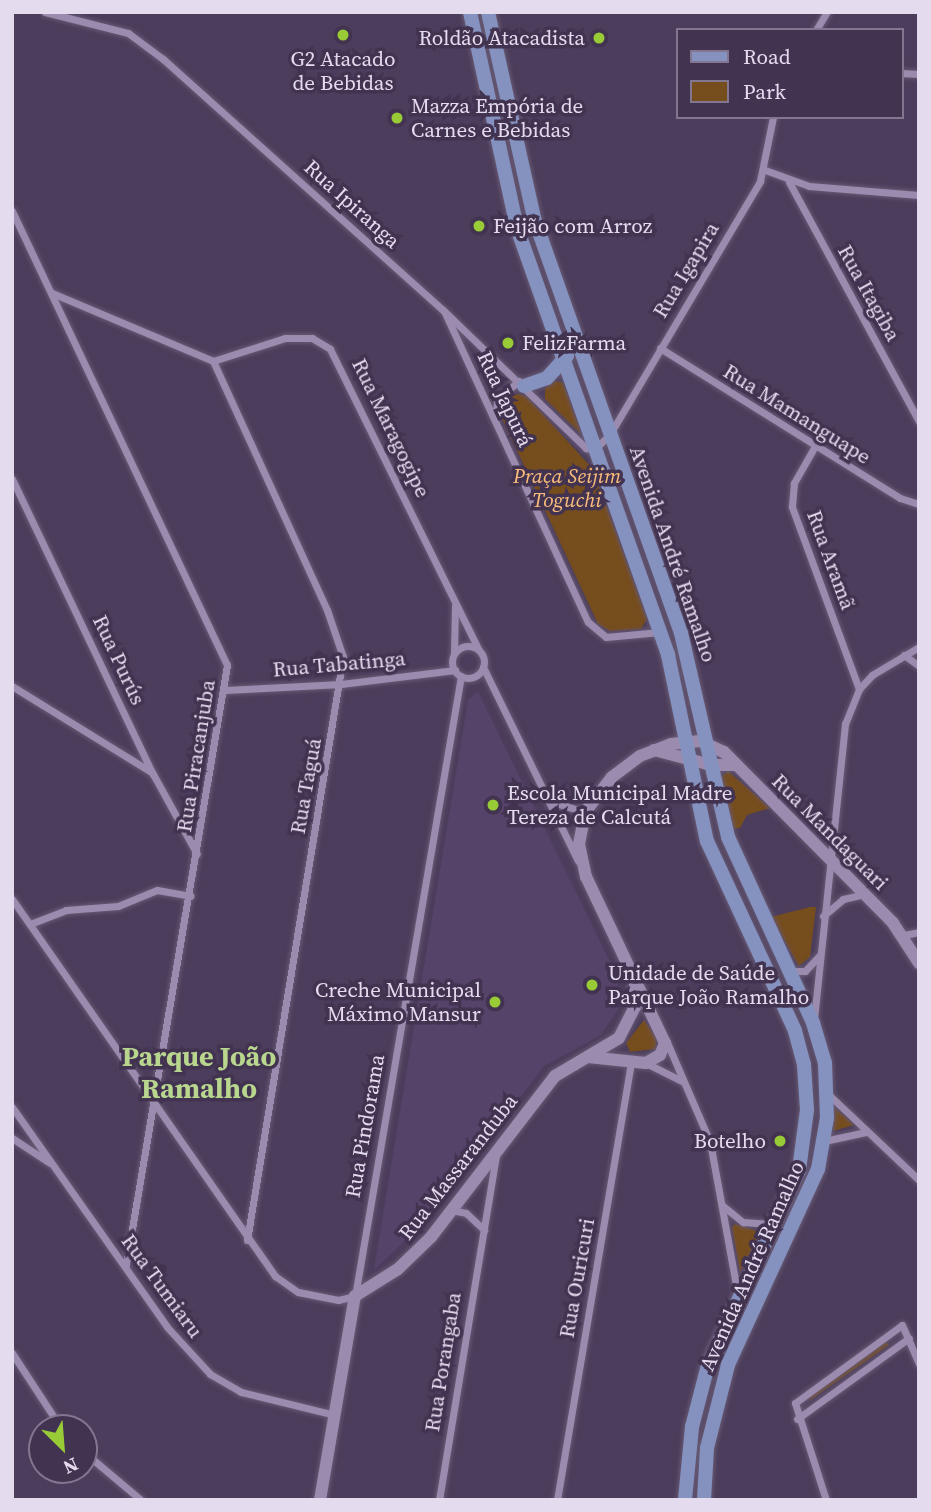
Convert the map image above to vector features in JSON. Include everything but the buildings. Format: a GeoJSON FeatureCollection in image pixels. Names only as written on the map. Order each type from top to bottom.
{"type":"FeatureCollection","features":[{"type":"Feature","properties":{"kind":"main road","name":"Avenida André Ramalho"},"geometry":{"type":"LineString","coordinates":[[470,12],[511,208],[661,632],[704,830],[795,1031],[807,1100],[806,1131],[795,1184],[738,1297],[702,1385],[689,1448],[685,1500]]}},
{"type":"Feature","properties":{"kind":"main road","name":"Avenida André Ramalho"},"geometry":{"type":"LineString","coordinates":[[488,12],[520,168],[580,354],[687,654],[724,826],[813,1023],[828,1094],[824,1142],[808,1195],[728,1365],[711,1428],[704,1500]]}},
{"type":"Feature","properties":{"kind":"main road"},"geometry":{"type":"LineString","coordinates":[[522,383],[547,378],[562,358],[580,354]]}},
{"type":"Feature","properties":{"kind":"main road"},"geometry":{"type":"LineString","coordinates":[[704,830],[724,826]]}},
{"type":"Feature","properties":{"kind":"main road"},"geometry":{"type":"LineString","coordinates":[[807,1100],[828,1094]]}},
{"type":"Feature","properties":{"kind":"main road"},"geometry":{"type":"LineString","coordinates":[[806,1131],[824,1142]]}},
{"type":"Feature","properties":{"kind":"street","name":"Rua Ipiranga"},"geometry":{"type":"LineString","coordinates":[[45,12],[109,26],[141,41],[443,310],[522,383],[578,441],[595,449]]}},
{"type":"Feature","properties":{"kind":"street"},"geometry":{"type":"LineString","coordinates":[[817,28],[827,12]]}},
{"type":"Feature","properties":{"kind":"street","name":"Rua Igapira"},"geometry":{"type":"LineString","coordinates":[[610,434],[765,170],[773,119]]}},
{"type":"Feature","properties":{"kind":"street"},"geometry":{"type":"LineString","coordinates":[[765,170],[789,182],[919,195]]}},
{"type":"Feature","properties":{"kind":"street","name":"Rua Itagiba"},"geometry":{"type":"LineString","coordinates":[[789,182],[919,421]]}},
{"type":"Feature","properties":{"kind":"street","name":"Rua Piracanjuba"},"geometry":{"type":"LineString","coordinates":[[12,211],[224,654],[226,690],[125,1265]]}},
{"type":"Feature","properties":{"kind":"street"},"geometry":{"type":"LineString","coordinates":[[51,293],[213,361]]}},
{"type":"Feature","properties":{"kind":"street","name":"Rua Japurá"},"geometry":{"type":"LineString","coordinates":[[443,310],[588,622],[606,637],[661,632]]}},
{"type":"Feature","properties":{"kind":"street","name":"Rua Maragogipe"},"geometry":{"type":"LineString","coordinates":[[213,361],[285,338],[312,338],[330,349],[478,649]]}},
{"type":"Feature","properties":{"kind":"street","name":"Rua Mamanguape"},"geometry":{"type":"LineString","coordinates":[[660,348],[900,498],[919,504]]}},
{"type":"Feature","properties":{"kind":"street","name":"Rua Taguá"},"geometry":{"type":"LineString","coordinates":[[213,361],[338,636],[343,657],[341,684],[247,1240]]}},
{"type":"Feature","properties":{"kind":"street"},"geometry":{"type":"LineString","coordinates":[[495,418],[498,398],[522,383]]}},
{"type":"Feature","properties":{"kind":"street"},"geometry":{"type":"LineString","coordinates":[[595,449],[610,434]]}},
{"type":"Feature","properties":{"kind":"street","name":"Rua Aramã"},"geometry":{"type":"LineString","coordinates":[[815,446],[793,483],[792,507],[859,689]]}},
{"type":"Feature","properties":{"kind":"street","name":"Rua Purús"},"geometry":{"type":"LineString","coordinates":[[12,479],[153,774],[198,854]]}},
{"type":"Feature","properties":{"kind":"street","name":"Rua Maragogipe"},"geometry":{"type":"LineString","coordinates":[[454,655],[456,605]]}},
{"type":"Feature","properties":{"kind":"street"},"geometry":{"type":"LineString","coordinates":[[494,687],[474,676],[458,673],[454,655],[467,646],[478,649],[483,667],[494,687],[657,1020],[685,1082],[710,1142],[738,1297]]}},
{"type":"Feature","properties":{"kind":"street"},"geometry":{"type":"LineString","coordinates":[[813,1023],[839,743],[859,689],[872,675],[919,647]]}},
{"type":"Feature","properties":{"kind":"street"},"geometry":{"type":"LineString","coordinates":[[904,655],[919,666]]}},
{"type":"Feature","properties":{"kind":"street"},"geometry":{"type":"LineString","coordinates":[[474,676],[483,667]]}},
{"type":"Feature","properties":{"kind":"street","name":"Rua Tabatinga"},"geometry":{"type":"LineString","coordinates":[[226,690],[341,684],[458,673]]}},
{"type":"Feature","properties":{"kind":"street","name":"Rua Pindorama"},"geometry":{"type":"LineString","coordinates":[[320,1500],[458,673]]}},
{"type":"Feature","properties":{"kind":"street"},"geometry":{"type":"LineString","coordinates":[[12,686],[153,774]]}},
{"type":"Feature","properties":{"kind":"street"},"geometry":{"type":"LineString","coordinates":[[586,877],[579,844],[585,812],[612,777],[654,749],[686,741],[706,742]]}},
{"type":"Feature","properties":{"kind":"street","name":"Rua Mandaguari"},"geometry":{"type":"LineString","coordinates":[[706,742],[736,765],[866,893],[904,935],[919,962]]}},
{"type":"Feature","properties":{"kind":"street"},"geometry":{"type":"LineString","coordinates":[[654,749],[711,765],[736,765]]}},
{"type":"Feature","properties":{"kind":"street"},"geometry":{"type":"LineString","coordinates":[[549,801],[585,812]]}},
{"type":"Feature","properties":{"kind":"street"},"geometry":{"type":"LineString","coordinates":[[30,924],[66,911],[118,906],[157,890],[190,896]]}},
{"type":"Feature","properties":{"kind":"street"},"geometry":{"type":"LineString","coordinates":[[823,916],[843,899],[866,893]]}},
{"type":"Feature","properties":{"kind":"street"},"geometry":{"type":"LineString","coordinates":[[12,899],[247,1240],[287,1286],[338,1300],[355,1296]]}},
{"type":"Feature","properties":{"kind":"street"},"geometry":{"type":"LineString","coordinates":[[904,935],[919,932]]}},
{"type":"Feature","properties":{"kind":"street"},"geometry":{"type":"LineString","coordinates":[[789,971],[806,971],[819,956]]}},
{"type":"Feature","properties":{"kind":"street"},"geometry":{"type":"LineString","coordinates":[[629,1061],[619,1038],[632,1019],[634,975]]}},
{"type":"Feature","properties":{"kind":"street"},"geometry":{"type":"LineString","coordinates":[[632,1019],[643,1015],[657,1020]]}},
{"type":"Feature","properties":{"kind":"street"},"geometry":{"type":"LineString","coordinates":[[646,1063],[660,1055],[664,1035]]}},
{"type":"Feature","properties":{"kind":"street","name":"Rua Massaranduba"},"geometry":{"type":"LineString","coordinates":[[355,1296],[416,1254],[555,1076],[619,1038]]}},
{"type":"Feature","properties":{"kind":"street"},"geometry":{"type":"LineString","coordinates":[[588,1057],[646,1063],[685,1082]]}},
{"type":"Feature","properties":{"kind":"street","name":"Rua Ouricuri"},"geometry":{"type":"LineString","coordinates":[[557,1500],[629,1061]]}},
{"type":"Feature","properties":{"kind":"street"},"geometry":{"type":"LineString","coordinates":[[828,1094],[919,1180]]}},
{"type":"Feature","properties":{"kind":"street","name":"Rua Tumiaru"},"geometry":{"type":"LineString","coordinates":[[12,1107],[167,1327],[211,1374],[241,1392],[335,1415]]}},
{"type":"Feature","properties":{"kind":"street"},"geometry":{"type":"LineString","coordinates":[[824,1142],[867,1132]]}},
{"type":"Feature","properties":{"kind":"street"},"geometry":{"type":"LineString","coordinates":[[12,1138],[54,1165]]}},
{"type":"Feature","properties":{"kind":"street","name":"Rua Porangaba"},"geometry":{"type":"LineString","coordinates":[[439,1500],[496,1151]]}},
{"type":"Feature","properties":{"kind":"street"},"geometry":{"type":"LineString","coordinates":[[722,1205],[738,1220],[775,1224]]}},
{"type":"Feature","properties":{"kind":"street"},"geometry":{"type":"LineString","coordinates":[[451,1210],[466,1213],[484,1230]]}},
{"type":"Feature","properties":{"kind":"street"},"geometry":{"type":"LineString","coordinates":[[826,1500],[797,1419],[797,1400],[898,1326],[904,1326],[919,1364]]}},
{"type":"Feature","properties":{"kind":"street"},"geometry":{"type":"LineString","coordinates":[[797,1419],[909,1338]]}},
{"type":"Feature","properties":{"kind":"street"},"geometry":{"type":"LineString","coordinates":[[12,1353],[52,1414]]}},
{"type":"Feature","properties":{"kind":"street"},"geometry":{"type":"LineString","coordinates":[[98,1464],[141,1500]]}},
{"type":"Feature","properties":{"kind":"shaded area"},"geometry":{"type":"Polygon","coordinates":[[[478,692],[618,978],[619,1008],[601,1035],[544,1066],[422,1225],[374,1270],[468,700],[478,692]]]}},
{"type":"Feature","properties":{"kind":"green space"},"geometry":{"type":"Polygon","coordinates":[[[555,381],[563,383],[582,435],[545,399],[545,388],[555,381]]]}},
{"type":"Feature","properties":{"kind":"green space","name":"Praça Seijim Toguchi"},"geometry":{"type":"Polygon","coordinates":[[[519,394],[527,397],[593,469],[647,619],[641,629],[610,631],[598,624],[500,414],[508,397],[519,394]]]}},
{"type":"Feature","properties":{"kind":"green space"},"geometry":{"type":"Polygon","coordinates":[[[728,771],[770,808],[747,815],[740,828],[732,829],[721,777],[728,771]]]}},
{"type":"Feature","properties":{"kind":"green space"},"geometry":{"type":"Polygon","coordinates":[[[816,907],[810,957],[799,966],[771,917],[816,907]]]}},
{"type":"Feature","properties":{"kind":"green space"},"geometry":{"type":"Polygon","coordinates":[[[644,1020],[657,1039],[655,1049],[630,1052],[626,1043],[644,1020]]]}},
{"type":"Feature","properties":{"kind":"green space"},"geometry":{"type":"Polygon","coordinates":[[[834,1107],[854,1125],[833,1131],[834,1107]]]}},
{"type":"Feature","properties":{"kind":"green space"},"geometry":{"type":"Polygon","coordinates":[[[735,1224],[761,1232],[740,1272],[732,1227],[735,1224]]]}},
{"type":"Feature","properties":{"kind":"green space"},"geometry":{"type":"Polygon","coordinates":[[[885,1341],[889,1345],[809,1401],[810,1396],[885,1341]]]}},
{"type":"Feature","properties":{"kind":"place","name":"G2 Atacado de Bebidas"},"geometry":{"type":"Point","coordinates":[343,35]}},
{"type":"Feature","properties":{"kind":"place","name":"Roldão Atacadista"},"geometry":{"type":"Point","coordinates":[599,38]}},
{"type":"Feature","properties":{"kind":"place","name":"Mazza Empória de Carnes e Bebidas"},"geometry":{"type":"Point","coordinates":[397,118]}},
{"type":"Feature","properties":{"kind":"place","name":"Feijão com Arroz"},"geometry":{"type":"Point","coordinates":[479,226]}},
{"type":"Feature","properties":{"kind":"place","name":"FelizFarma"},"geometry":{"type":"Point","coordinates":[508,343]}},
{"type":"Feature","properties":{"kind":"place","name":"Escola Municipal Madre Tereza de Calcutá"},"geometry":{"type":"Point","coordinates":[493,805]}},
{"type":"Feature","properties":{"kind":"place","name":"Unidade de Saúde Parque João Ramalho"},"geometry":{"type":"Point","coordinates":[592,985]}},
{"type":"Feature","properties":{"kind":"place","name":"Creche Municipal Máximo Mansur"},"geometry":{"type":"Point","coordinates":[495,1002]}},
{"type":"Feature","properties":{"kind":"place","name":"Botelho"},"geometry":{"type":"Point","coordinates":[780,1141]}},
{"type":"Feature","properties":{"kind":"district","name":"Parque João Ramalho"},"geometry":{"type":"Point","coordinates":[199,1072]}}]}
